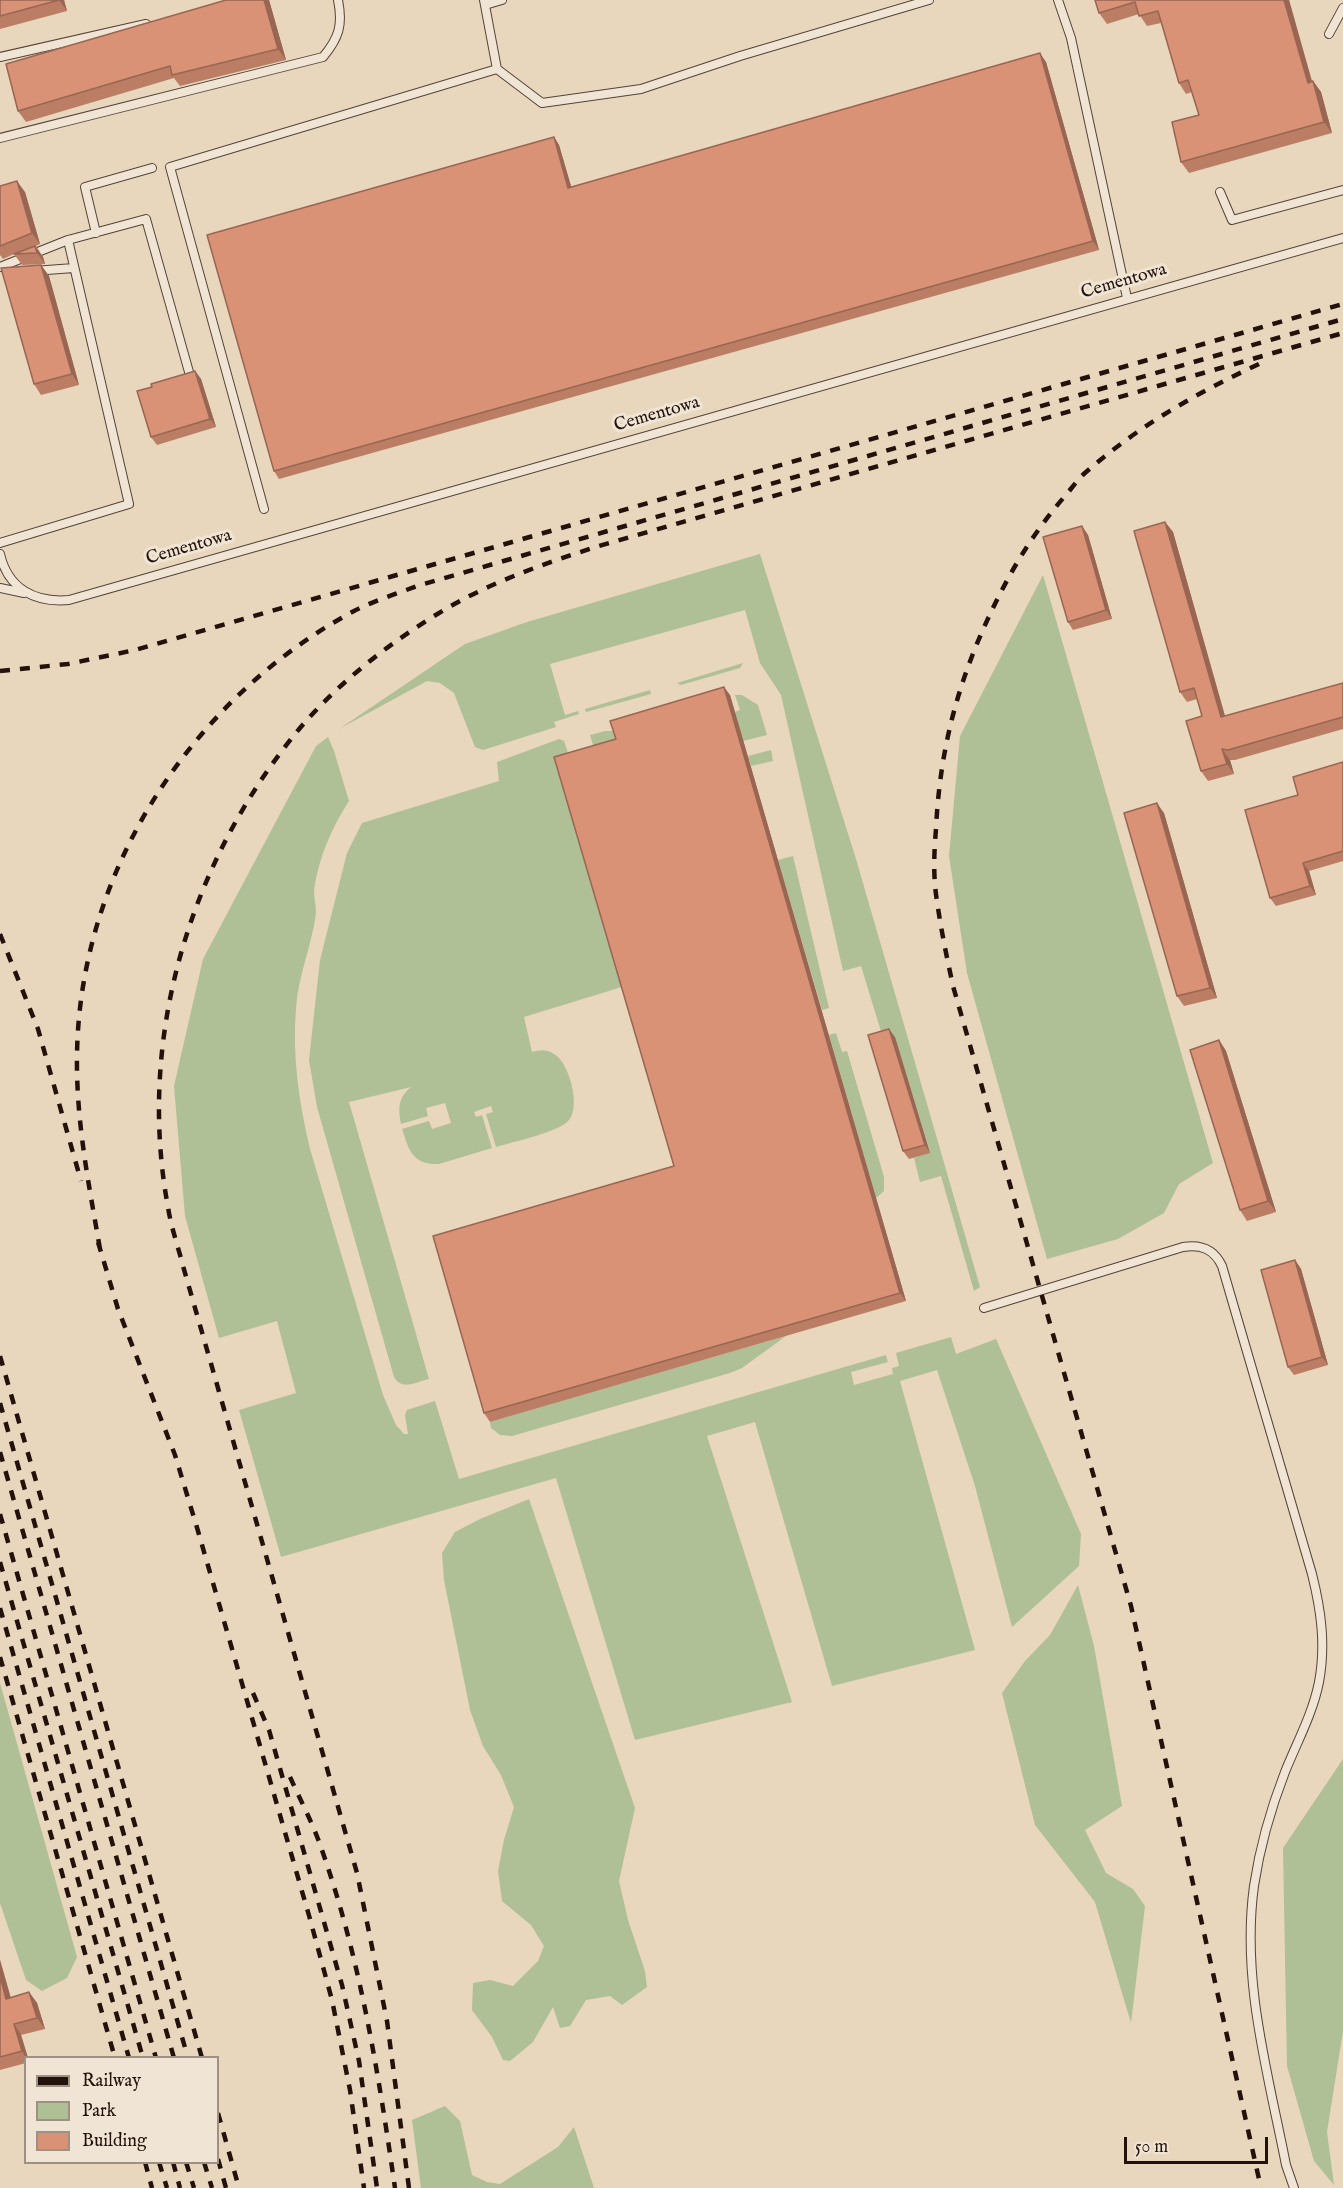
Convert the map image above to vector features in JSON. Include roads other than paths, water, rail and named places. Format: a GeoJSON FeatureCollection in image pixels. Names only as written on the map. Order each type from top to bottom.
{"type":"FeatureCollection","features":[{"type":"Feature","properties":{"kind":"lane"},"geometry":{"type":"LineString","coordinates":[[0,138],[323,57],[334,43],[341,22],[338,0]]}},
{"type":"Feature","properties":{"kind":"lane"},"geometry":{"type":"LineString","coordinates":[[502,0],[484,2],[497,69],[542,103],[641,89],[898,4],[929,0]]}},
{"type":"Feature","properties":{"kind":"lane"},"geometry":{"type":"LineString","coordinates":[[1058,0],[1071,38],[1126,298]]}},
{"type":"Feature","properties":{"kind":"lane"},"geometry":{"type":"LineString","coordinates":[[1329,34],[1343,8]]}},
{"type":"Feature","properties":{"kind":"lane"},"geometry":{"type":"LineString","coordinates":[[0,57],[158,21]]}},
{"type":"Feature","properties":{"kind":"lane"},"geometry":{"type":"LineString","coordinates":[[264,508],[170,167],[497,69]]}},
{"type":"Feature","properties":{"kind":"lane"},"geometry":{"type":"LineString","coordinates":[[96,233],[85,187],[152,168]]}},
{"type":"Feature","properties":{"kind":"lane"},"geometry":{"type":"LineString","coordinates":[[1220,192],[1232,220],[1343,190]]}},
{"type":"Feature","properties":{"kind":"lane"},"geometry":{"type":"LineString","coordinates":[[0,267],[68,240],[146,219],[189,372]]}},
{"type":"Feature","properties":{"kind":"lane","name":"Cementowa"},"geometry":{"type":"LineString","coordinates":[[0,588],[25,593],[42,600],[69,600],[1343,238]]}},
{"type":"Feature","properties":{"kind":"lane"},"geometry":{"type":"LineString","coordinates":[[0,543],[129,504],[68,240]]}},
{"type":"Feature","properties":{"kind":"lane"},"geometry":{"type":"LineString","coordinates":[[21,271],[74,268]]}},
{"type":"Feature","properties":{"kind":"lane"},"geometry":{"type":"LineString","coordinates":[[0,273],[10,272]]}},
{"type":"Feature","properties":{"kind":"lane"},"geometry":{"type":"LineString","coordinates":[[0,554],[12,580],[25,593]]}},
{"type":"Feature","properties":{"kind":"lane"},"geometry":{"type":"LineString","coordinates":[[984,1308],[1183,1247],[1200,1246],[1209,1250],[1215,1254],[1222,1266],[1312,1574],[1323,1636],[1321,1670],[1316,1697],[1286,1771],[1265,1832],[1258,1858],[1251,1913],[1251,1971],[1257,2019],[1286,2165],[1294,2188]]}},
{"type":"Feature","properties":{"kind":"railway"},"geometry":{"type":"LineString","coordinates":[[0,671],[68,664],[135,650],[1343,304]]}},
{"type":"Feature","properties":{"kind":"railway"},"geometry":{"type":"LineString","coordinates":[[100,1249],[81,1129],[77,1081],[83,987],[98,921],[123,857],[156,797],[196,741],[243,691],[296,648],[354,611],[417,586],[1343,319]]}},
{"type":"Feature","properties":{"kind":"railway"},"geometry":{"type":"LineString","coordinates":[[409,2188],[387,2021],[357,1873],[168,1207],[160,1143],[160,1079],[167,1015],[181,953],[202,892],[229,834],[262,779],[300,728],[349,678],[405,635],[444,610],[501,581],[599,546],[1343,333]]}},
{"type":"Feature","properties":{"kind":"railway"},"geometry":{"type":"LineString","coordinates":[[1259,364],[1169,412],[1106,455],[1078,481],[1031,541],[1009,577],[988,619],[975,648],[956,706],[942,766],[934,865],[944,944],[953,986],[1131,1606],[1261,2188]]}},
{"type":"Feature","properties":{"kind":"railway"},"geometry":{"type":"LineString","coordinates":[[0,934],[38,1029],[81,1181]]}},
{"type":"Feature","properties":{"kind":"railway"},"geometry":{"type":"LineString","coordinates":[[98,1242],[118,1309],[175,1455],[310,1919],[332,2000],[350,2090],[364,2188]]}},
{"type":"Feature","properties":{"kind":"railway"},"geometry":{"type":"LineString","coordinates":[[0,1356],[201,2056]]}},
{"type":"Feature","properties":{"kind":"railway"},"geometry":{"type":"LineString","coordinates":[[0,1403],[187,2056]]}},
{"type":"Feature","properties":{"kind":"railway"},"geometry":{"type":"LineString","coordinates":[[0,1452],[173,2056]]}},
{"type":"Feature","properties":{"kind":"railway"},"geometry":{"type":"LineString","coordinates":[[0,1514],[155,2056]]}},
{"type":"Feature","properties":{"kind":"railway"},"geometry":{"type":"LineString","coordinates":[[0,1562],[142,2056]]}},
{"type":"Feature","properties":{"kind":"railway"},"geometry":{"type":"LineString","coordinates":[[0,1608],[128,2056]]}},
{"type":"Feature","properties":{"kind":"railway"},"geometry":{"type":"LineString","coordinates":[[0,1657],[114,2056]]}},
{"type":"Feature","properties":{"kind":"railway"},"geometry":{"type":"LineString","coordinates":[[253,1693],[269,1730],[342,1985],[359,2061],[377,2188]]}},
{"type":"Feature","properties":{"kind":"railway"},"geometry":{"type":"LineString","coordinates":[[290,1777],[318,1839],[345,1924],[366,2011],[395,2188]]}},
{"type":"Feature","properties":{"kind":"railway"},"geometry":{"type":"LineString","coordinates":[[219,2117],[239,2188]]}},
{"type":"Feature","properties":{"kind":"railway"},"geometry":{"type":"LineString","coordinates":[[219,2163],[226,2188]]}},
{"type":"Feature","properties":{"kind":"railway"},"geometry":{"type":"LineString","coordinates":[[146,2164],[152,2188]]}},
{"type":"Feature","properties":{"kind":"railway"},"geometry":{"type":"LineString","coordinates":[[160,2164],[167,2188]]}},
{"type":"Feature","properties":{"kind":"railway"},"geometry":{"type":"LineString","coordinates":[[174,2164],[180,2188]]}},
{"type":"Feature","properties":{"kind":"railway"},"geometry":{"type":"LineString","coordinates":[[187,2164],[194,2188]]}},
{"type":"Feature","properties":{"kind":"railway"},"geometry":{"type":"LineString","coordinates":[[205,2164],[212,2188]]}}]}
